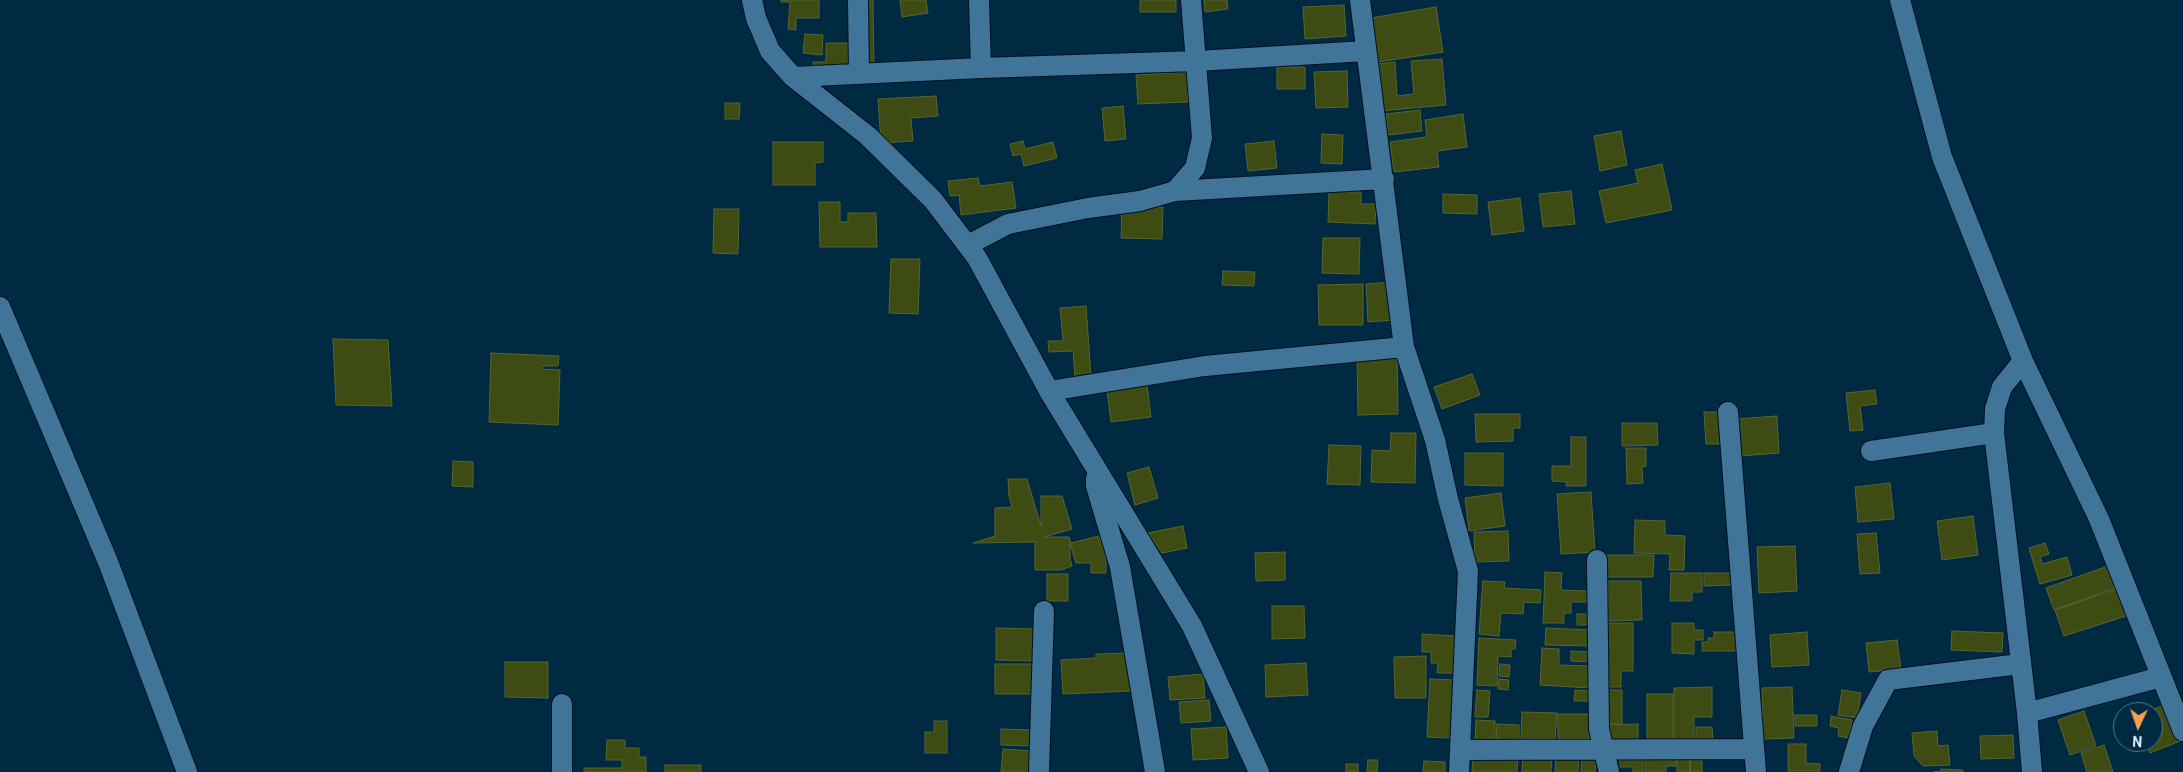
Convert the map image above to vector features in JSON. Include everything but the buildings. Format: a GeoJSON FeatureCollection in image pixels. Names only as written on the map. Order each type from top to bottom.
{"type":"FeatureCollection","features":[{"type":"Feature","properties":{"kind":"street"},"geometry":{"type":"LineString","coordinates":[[752,0],[756,18],[770,51],[793,77],[875,143],[933,200],[977,258],[1049,391],[1192,626],[1260,772]]}},
{"type":"Feature","properties":{"kind":"street"},"geometry":{"type":"LineString","coordinates":[[858,0],[859,74]]}},
{"type":"Feature","properties":{"kind":"street"},"geometry":{"type":"LineString","coordinates":[[979,0],[981,68]]}},
{"type":"Feature","properties":{"kind":"street"},"geometry":{"type":"LineString","coordinates":[[1175,191],[1195,168],[1202,138],[1198,61],[1191,0]]}},
{"type":"Feature","properties":{"kind":"street"},"geometry":{"type":"LineString","coordinates":[[1360,0],[1404,346],[1436,440],[1448,499],[1468,571],[1459,772]]}},
{"type":"Feature","properties":{"kind":"street"},"geometry":{"type":"LineString","coordinates":[[1900,0],[1942,157],[2023,361],[2099,519],[2183,731]]}},
{"type":"Feature","properties":{"kind":"street"},"geometry":{"type":"LineString","coordinates":[[793,77],[981,68],[1198,61],[1366,51]]}},
{"type":"Feature","properties":{"kind":"street"},"geometry":{"type":"LineString","coordinates":[[968,246],[1008,224],[1088,208],[1140,201],[1175,191],[1384,179]]}},
{"type":"Feature","properties":{"kind":"street"},"geometry":{"type":"LineString","coordinates":[[0,307],[108,562],[187,772]]}},
{"type":"Feature","properties":{"kind":"street"},"geometry":{"type":"LineString","coordinates":[[1049,391],[1205,366],[1404,346]]}},
{"type":"Feature","properties":{"kind":"street"},"geometry":{"type":"LineString","coordinates":[[2023,361],[2002,387],[1995,409],[1994,433],[2027,713],[2032,772]]}},
{"type":"Feature","properties":{"kind":"street"},"geometry":{"type":"LineString","coordinates":[[1728,412],[1756,772]]}},
{"type":"Feature","properties":{"kind":"street"},"geometry":{"type":"LineString","coordinates":[[1871,450],[1994,433]]}},
{"type":"Feature","properties":{"kind":"street"},"geometry":{"type":"LineString","coordinates":[[1095,466],[1096,486],[1120,567],[1155,772]]}},
{"type":"Feature","properties":{"kind":"street"},"geometry":{"type":"LineString","coordinates":[[1597,560],[1599,729],[1610,772]]}},
{"type":"Feature","properties":{"kind":"street"},"geometry":{"type":"LineString","coordinates":[[1039,772],[1044,611]]}},
{"type":"Feature","properties":{"kind":"street"},"geometry":{"type":"LineString","coordinates":[[1849,772],[1863,726],[1888,680],[2020,664]]}},
{"type":"Feature","properties":{"kind":"street"},"geometry":{"type":"LineString","coordinates":[[2027,713],[2162,677]]}},
{"type":"Feature","properties":{"kind":"street"},"geometry":{"type":"LineString","coordinates":[[562,704],[562,772]]}},
{"type":"Feature","properties":{"kind":"street"},"geometry":{"type":"LineString","coordinates":[[1460,750],[1754,749]]}}]}
